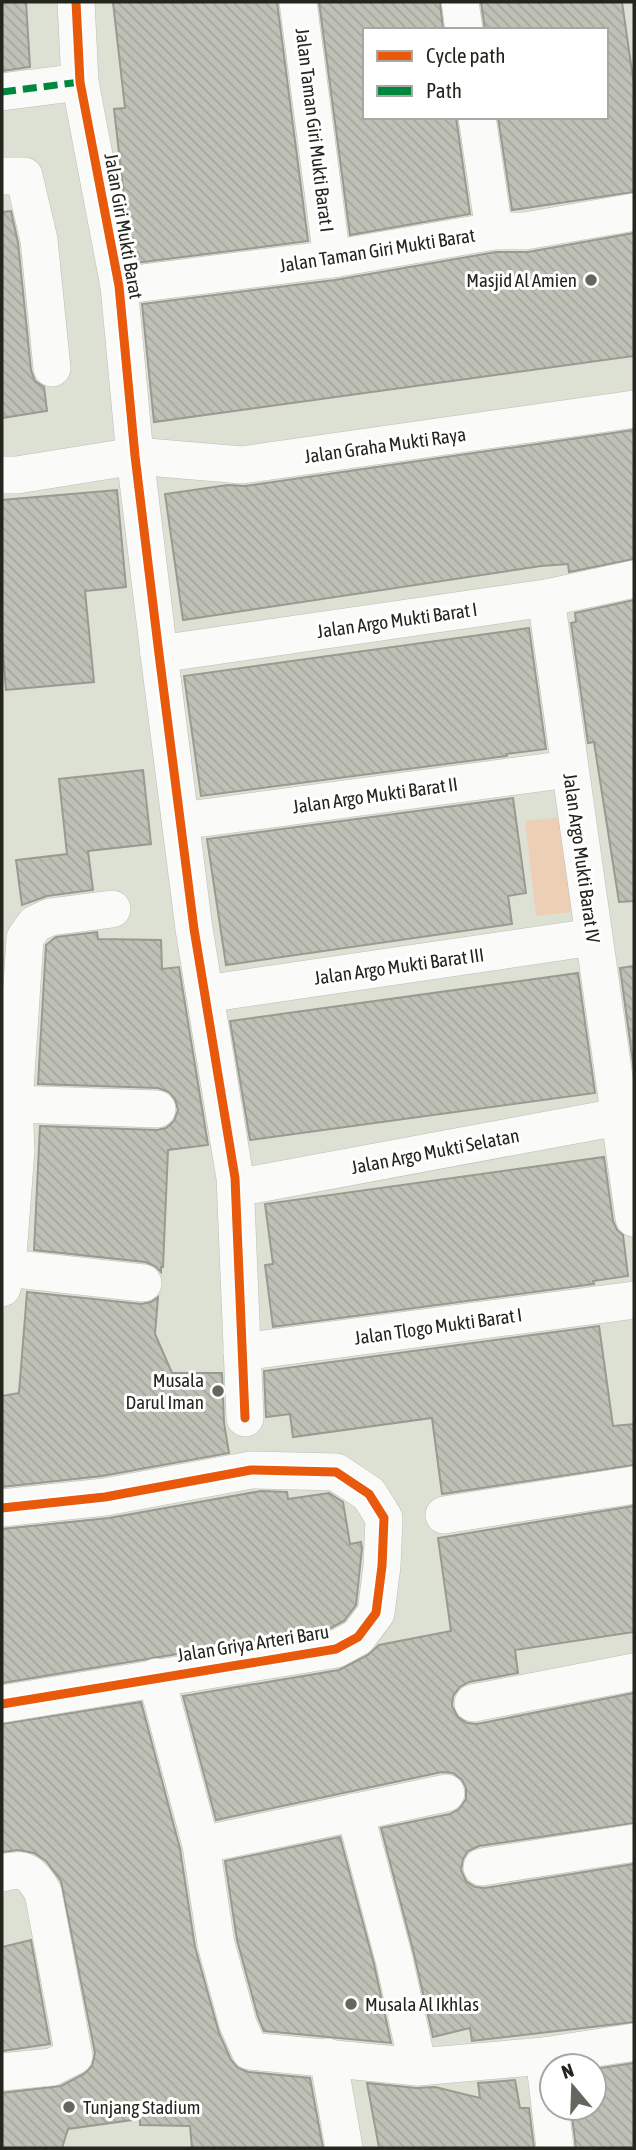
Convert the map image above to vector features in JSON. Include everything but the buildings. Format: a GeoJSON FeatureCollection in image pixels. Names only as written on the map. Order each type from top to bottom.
{"type":"FeatureCollection","features":[{"type":"Feature","properties":{"kind":"street","name":"Jalan Giri Mukti Barat"},"geometry":{"type":"LineString","coordinates":[[76,2],[80,82],[119,286],[135,456],[159,654],[205,994],[236,1188],[245,1418]]}},
{"type":"Feature","properties":{"kind":"street","name":"Jalan Taman Giri Mukti Barat I"},"geometry":{"type":"LineString","coordinates":[[298,2],[332,258]]}},
{"type":"Feature","properties":{"kind":"street"},"geometry":{"type":"LineString","coordinates":[[460,2],[464,28]]}},
{"type":"Feature","properties":{"kind":"street"},"geometry":{"type":"LineString","coordinates":[[2,92],[80,82]]}},
{"type":"Feature","properties":{"kind":"street"},"geometry":{"type":"LineString","coordinates":[[477,119],[495,231]]}},
{"type":"Feature","properties":{"kind":"street"},"geometry":{"type":"LineString","coordinates":[[2,176],[24,176],[39,240],[52,368]]}},
{"type":"Feature","properties":{"kind":"street","name":"Jalan Taman Giri Mukti Barat"},"geometry":{"type":"LineString","coordinates":[[119,286],[332,258],[495,231],[525,231],[634,212]]}},
{"type":"Feature","properties":{"kind":"street","name":"Jalan Graha Mukti Raya"},"geometry":{"type":"LineString","coordinates":[[9,475],[135,456],[242,466],[634,409]]}},
{"type":"Feature","properties":{"kind":"street","name":"Jalan Argo Mukti Barat I"},"geometry":{"type":"LineString","coordinates":[[159,654],[546,598],[634,579]]}},
{"type":"Feature","properties":{"kind":"street","name":"Jalan Argo Mukti Barat IV"},"geometry":{"type":"LineString","coordinates":[[546,598],[593,937],[626,1115],[634,1218]]}},
{"type":"Feature","properties":{"kind":"street","name":"Jalan Argo Mukti Barat II"},"geometry":{"type":"LineString","coordinates":[[181,821],[569,769]]}},
{"type":"Feature","properties":{"kind":"street"},"geometry":{"type":"LineString","coordinates":[[112,909],[50,917],[35,924],[25,938],[14,1104],[16,1150],[4,1278],[143,1283]]}},
{"type":"Feature","properties":{"kind":"street","name":"Jalan Argo Mukti Barat III"},"geometry":{"type":"LineString","coordinates":[[205,994],[593,937]]}},
{"type":"Feature","properties":{"kind":"street"},"geometry":{"type":"LineString","coordinates":[[14,1104],[157,1109]]}},
{"type":"Feature","properties":{"kind":"street","name":"Jalan Argo Mukti Selatan"},"geometry":{"type":"LineString","coordinates":[[236,1188],[626,1115]]}},
{"type":"Feature","properties":{"kind":"street","name":"Jalan Tlogo Mukti Barat I"},"geometry":{"type":"LineString","coordinates":[[242,1352],[634,1300]]}},
{"type":"Feature","properties":{"kind":"street","name":"Jalan Griya Arteri Baru"},"geometry":{"type":"LineString","coordinates":[[2,1508],[105,1497],[251,1470],[335,1472],[369,1494],[384,1518],[376,1614],[358,1637],[336,1649],[2,1704]]}},
{"type":"Feature","properties":{"kind":"street"},"geometry":{"type":"LineString","coordinates":[[444,1515],[634,1485]]}},
{"type":"Feature","properties":{"kind":"street"},"geometry":{"type":"LineString","coordinates":[[473,1703],[634,1672]]}},
{"type":"Feature","properties":{"kind":"street","name":"Jalan Griya Arteri Baru"},"geometry":{"type":"LineString","coordinates":[[156,1677],[201,1845],[216,1944],[239,2024],[250,2051],[418,2067],[538,2057]]}},
{"type":"Feature","properties":{"kind":"street"},"geometry":{"type":"LineString","coordinates":[[201,1845],[446,1793]]}},
{"type":"Feature","properties":{"kind":"street"},"geometry":{"type":"LineString","coordinates":[[355,1812],[394,1959],[418,2067]]}},
{"type":"Feature","properties":{"kind":"street"},"geometry":{"type":"LineString","coordinates":[[482,1867],[634,1843]]}},
{"type":"Feature","properties":{"kind":"street"},"geometry":{"type":"LineString","coordinates":[[2,1873],[18,1869],[27,1872],[43,1892],[74,2056],[52,2067],[2,2073]]}},
{"type":"Feature","properties":{"kind":"street","name":"Jalan Griya Arteri Baru"},"geometry":{"type":"LineString","coordinates":[[570,2052],[634,2042]]}},
{"type":"Feature","properties":{"kind":"street"},"geometry":{"type":"LineString","coordinates":[[328,2057],[344,2148]]}},
{"type":"Feature","properties":{"kind":"street"},"geometry":{"type":"LineString","coordinates":[[552,2122],[555,2148]]}},
{"type":"Feature","properties":{"kind":"shaded area"},"geometry":{"type":"Polygon","coordinates":[[[562,817],[573,912],[536,916],[525,821],[562,817]]]}},
{"type":"Feature","properties":{"kind":"marked path"},"geometry":{"type":"LineString","coordinates":[[2,92],[80,82]]}},
{"type":"Feature","properties":{"kind":"cycle path"},"geometry":{"type":"LineString","coordinates":[[76,2],[80,82],[119,286],[135,456],[194,929],[235,1178],[245,1418]]}},
{"type":"Feature","properties":{"kind":"cycle path"},"geometry":{"type":"LineString","coordinates":[[2,1508],[105,1497],[251,1470],[336,1472],[369,1494],[384,1518],[376,1613],[358,1637],[336,1649],[2,1704]]}},
{"type":"Feature","properties":{"kind":"place","name":"Masjid Al Amien"},"geometry":{"type":"Point","coordinates":[591,280]}},
{"type":"Feature","properties":{"kind":"place","name":"Musala Darul Iman"},"geometry":{"type":"Point","coordinates":[218,1391]}},
{"type":"Feature","properties":{"kind":"place","name":"Musala Al Ikhlas"},"geometry":{"type":"Point","coordinates":[351,2004]}},
{"type":"Feature","properties":{"kind":"place","name":"Tunjang Stadium"},"geometry":{"type":"Point","coordinates":[69,2107]}}]}
